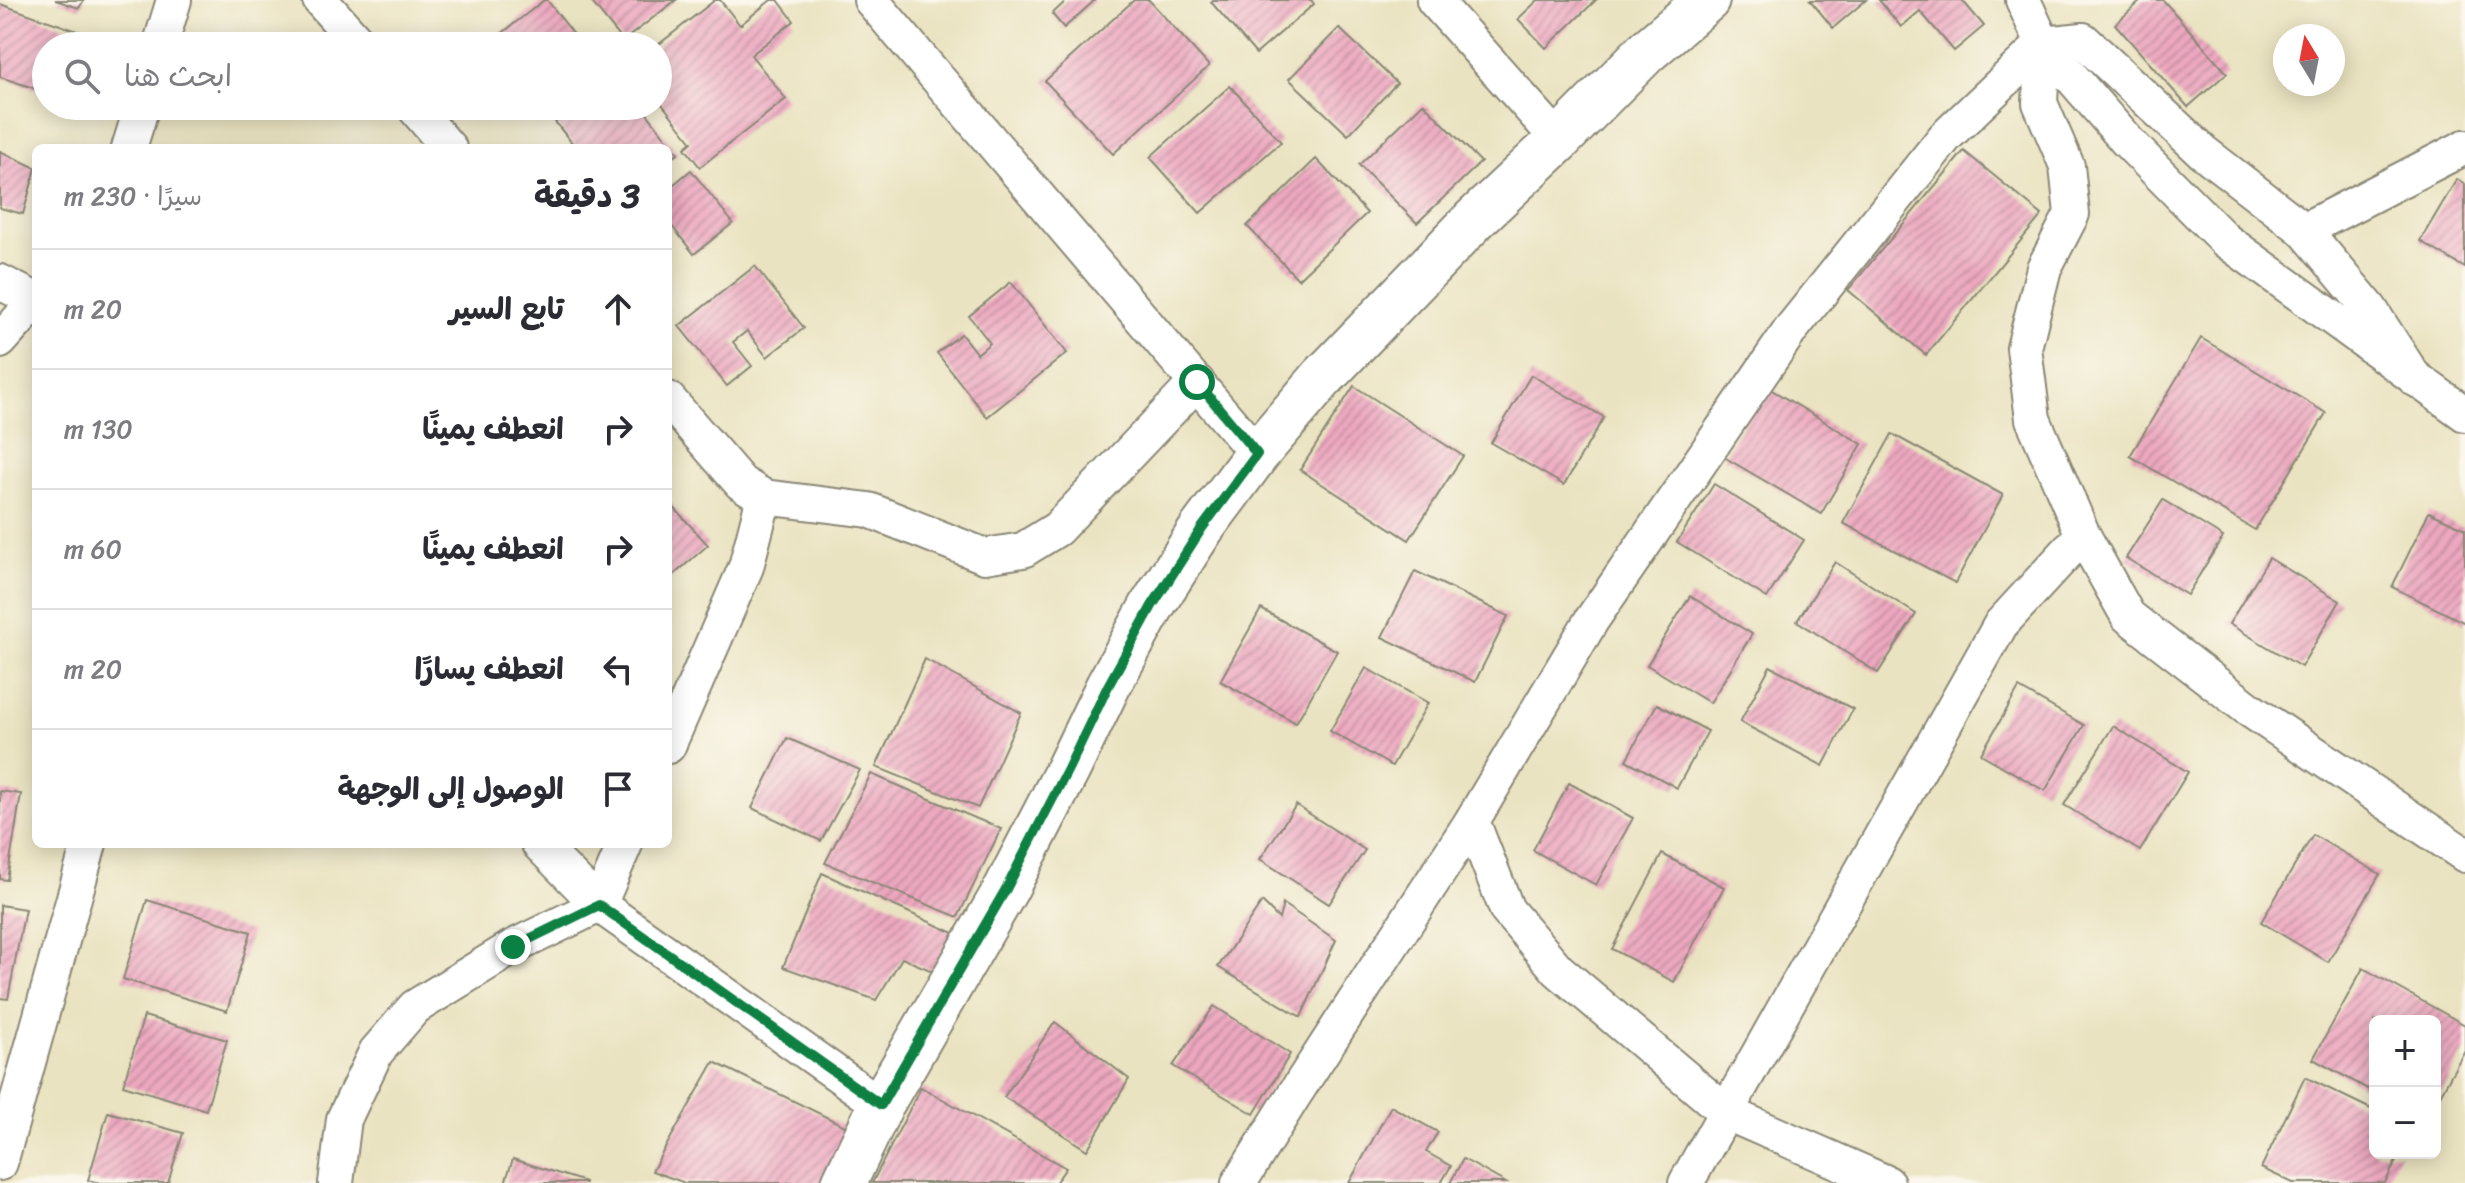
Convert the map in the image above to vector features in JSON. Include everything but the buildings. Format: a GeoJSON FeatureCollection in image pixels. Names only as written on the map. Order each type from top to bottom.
{"type":"FeatureCollection","features":[{"type":"Feature","properties":{"kind":"street"},"geometry":{"type":"LineString","coordinates":[[164,32],[174,0]]}},
{"type":"Feature","properties":{"kind":"street"},"geometry":{"type":"LineString","coordinates":[[320,0],[349,32]]}},
{"type":"Feature","properties":{"kind":"street"},"geometry":{"type":"LineString","coordinates":[[871,0],[1257,454]]}},
{"type":"Feature","properties":{"kind":"street"},"geometry":{"type":"LineString","coordinates":[[1434,0],[1559,140]]}},
{"type":"Feature","properties":{"kind":"street"},"geometry":{"type":"LineString","coordinates":[[844,1183],[881,1105],[1006,889],[1108,686],[1152,606],[1202,528],[1257,454],[1333,366],[1475,219],[1646,52],[1707,0]]}},
{"type":"Feature","properties":{"kind":"street"},"geometry":{"type":"LineString","coordinates":[[2025,0],[2043,44],[2127,141],[2225,240],[2465,414]]}},
{"type":"Feature","properties":{"kind":"street"},"geometry":{"type":"LineString","coordinates":[[1239,1183],[1472,821],[1591,621],[1792,328],[1945,137],[2043,44],[2083,40],[2203,152],[2304,230],[2370,309],[2415,379]]}},
{"type":"Feature","properties":{"kind":"street"},"geometry":{"type":"LineString","coordinates":[[2043,44],[2040,103],[2067,166],[2072,214],[2044,268],[2024,348],[2033,419],[2083,535],[2128,616],[2250,710],[2465,855]]}},
{"type":"Feature","properties":{"kind":"street"},"geometry":{"type":"LineString","coordinates":[[130,144],[138,120]]}},
{"type":"Feature","properties":{"kind":"street"},"geometry":{"type":"LineString","coordinates":[[425,120],[446,144]]}},
{"type":"Feature","properties":{"kind":"street"},"geometry":{"type":"LineString","coordinates":[[2304,230],[2465,147]]}},
{"type":"Feature","properties":{"kind":"street"},"geometry":{"type":"LineString","coordinates":[[0,282],[32,298]]}},
{"type":"Feature","properties":{"kind":"street"},"geometry":{"type":"LineString","coordinates":[[0,341],[32,305]]}},
{"type":"Feature","properties":{"kind":"street"},"geometry":{"type":"LineString","coordinates":[[672,404],[741,483],[764,497],[869,510],[985,556],[1023,550],[1057,529],[1197,382]]}},
{"type":"Feature","properties":{"kind":"street"},"geometry":{"type":"LineString","coordinates":[[672,737],[746,567],[764,497]]}},
{"type":"Feature","properties":{"kind":"street"},"geometry":{"type":"LineString","coordinates":[[1686,1183],[2001,624],[2083,535]]}},
{"type":"Feature","properties":{"kind":"street"},"geometry":{"type":"LineString","coordinates":[[1472,821],[1507,910],[1558,970],[1727,1113],[1887,1183]]}},
{"type":"Feature","properties":{"kind":"street"},"geometry":{"type":"LineString","coordinates":[[0,1163],[88,848]]}},
{"type":"Feature","properties":{"kind":"street"},"geometry":{"type":"LineString","coordinates":[[543,848],[599,905],[881,1105]]}},
{"type":"Feature","properties":{"kind":"street"},"geometry":{"type":"LineString","coordinates":[[336,1183],[344,1119],[376,1052],[415,1007],[513,947],[599,905],[623,848]]}},
{"type":"Feature","properties":{"kind":"route"},"geometry":{"type":"LineString","coordinates":[[513,947],[599,905],[881,1105],[1006,889],[1108,686],[1152,606],[1202,528],[1257,454],[1197,382]]}}]}
